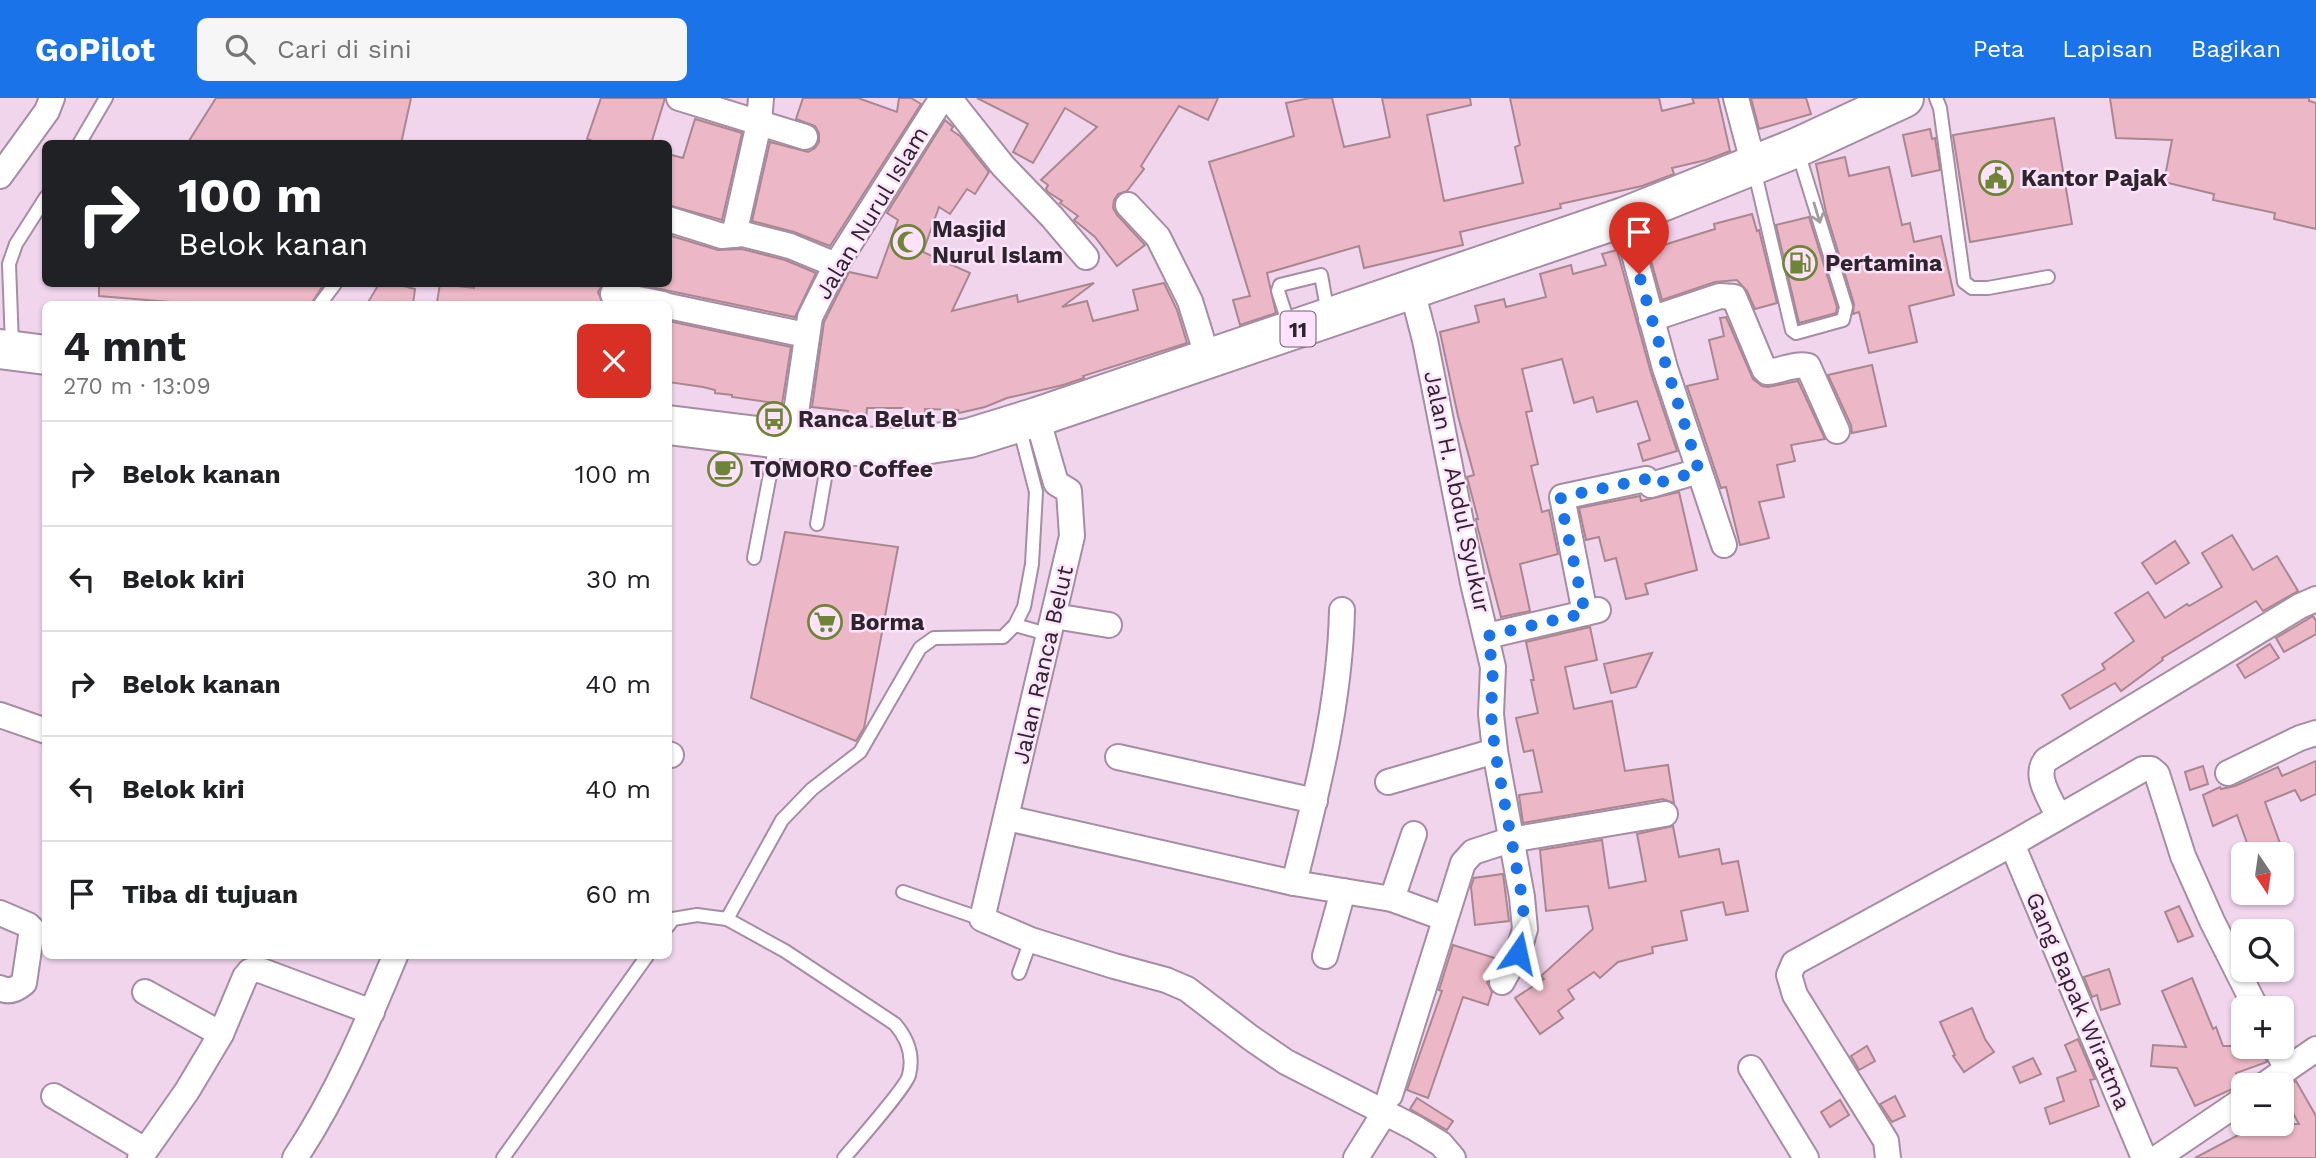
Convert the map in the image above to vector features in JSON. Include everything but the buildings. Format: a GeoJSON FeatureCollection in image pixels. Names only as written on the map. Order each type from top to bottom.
{"type":"FeatureCollection","features":[{"type":"Feature","properties":{"kind":"highway","name":"11"},"geometry":{"type":"LineString","coordinates":[[672,426],[830,445],[904,449],[969,438],[1624,217],[1797,148],[1894,100]]}},
{"type":"Feature","properties":{"kind":"street"},"geometry":{"type":"LineString","coordinates":[[0,176],[47,111],[52,98]]}},
{"type":"Feature","properties":{"kind":"street"},"geometry":{"type":"LineString","coordinates":[[679,98],[805,137]]}},
{"type":"Feature","properties":{"kind":"street"},"geometry":{"type":"LineString","coordinates":[[734,235],[759,123],[761,98]]}},
{"type":"Feature","properties":{"kind":"street"},"geometry":{"type":"LineString","coordinates":[[1736,98],[1754,166]]}},
{"type":"Feature","properties":{"kind":"street"},"geometry":{"type":"LineString","coordinates":[[941,102],[1052,217],[1086,257]]}},
{"type":"Feature","properties":{"kind":"street","name":"Jalan Nurul Islam"},"geometry":{"type":"LineString","coordinates":[[784,440],[810,317],[836,265],[941,102]]}},
{"type":"Feature","properties":{"kind":"street"},"geometry":{"type":"LineString","coordinates":[[1128,205],[1158,237],[1190,301],[1208,359]]}},
{"type":"Feature","properties":{"kind":"street"},"geometry":{"type":"LineString","coordinates":[[1624,217],[1651,319],[1724,545]]}},
{"type":"Feature","properties":{"kind":"street"},"geometry":{"type":"LineString","coordinates":[[672,220],[722,236],[743,234],[790,246],[836,265]]}},
{"type":"Feature","properties":{"kind":"street","name":"Jalan H. Abdul Syukur"},"geometry":{"type":"LineString","coordinates":[[1412,290],[1425,340],[1473,583],[1493,667],[1491,714],[1495,751],[1522,897],[1525,929],[1518,953],[1502,982]]}},
{"type":"Feature","properties":{"kind":"street"},"geometry":{"type":"LineString","coordinates":[[613,294],[648,301]]}},
{"type":"Feature","properties":{"kind":"street"},"geometry":{"type":"LineString","coordinates":[[1651,319],[1720,296],[1734,297],[1764,369],[1767,372],[1800,364],[1808,366],[1837,431]]}},
{"type":"Feature","properties":{"kind":"street"},"geometry":{"type":"LineString","coordinates":[[672,307],[806,335]]}},
{"type":"Feature","properties":{"kind":"street","name":"Jalan Ranca Belut"},"geometry":{"type":"LineString","coordinates":[[982,919],[1007,818],[1047,624],[1072,536],[1069,491],[1056,484],[1028,420]]}},
{"type":"Feature","properties":{"kind":"street"},"geometry":{"type":"LineString","coordinates":[[1487,636],[1591,612],[1560,499],[1562,497],[1646,479],[1651,485],[1699,471]]}},
{"type":"Feature","properties":{"kind":"street"},"geometry":{"type":"LineString","coordinates":[[2059,816],[2040,775],[2040,767],[2046,760],[2278,619],[2316,599]]}},
{"type":"Feature","properties":{"kind":"street"},"geometry":{"type":"LineString","coordinates":[[1294,883],[1315,801],[1335,700],[1341,652],[1342,610]]}},
{"type":"Feature","properties":{"kind":"street"},"geometry":{"type":"LineString","coordinates":[[1047,624],[1109,625]]}},
{"type":"Feature","properties":{"kind":"street"},"geometry":{"type":"LineString","coordinates":[[0,715],[42,730]]}},
{"type":"Feature","properties":{"kind":"street"},"geometry":{"type":"LineString","coordinates":[[2228,773],[2311,732]]}},
{"type":"Feature","properties":{"kind":"street"},"geometry":{"type":"LineString","coordinates":[[1388,782],[1495,751]]}},
{"type":"Feature","properties":{"kind":"street"},"geometry":{"type":"LineString","coordinates":[[1118,757],[1315,801]]}},
{"type":"Feature","properties":{"kind":"street"},"geometry":{"type":"LineString","coordinates":[[1888,1158],[1886,1141],[1795,995],[1790,975],[1794,963],[2143,769],[2151,769],[2157,774],[2193,880],[2250,996]]}},
{"type":"Feature","properties":{"kind":"street"},"geometry":{"type":"LineString","coordinates":[[1356,1158],[1387,1103],[1463,863],[1473,852],[1510,840],[1665,814]]}},
{"type":"Feature","properties":{"kind":"street"},"geometry":{"type":"LineString","coordinates":[[1007,818],[1294,883],[1392,899],[1444,918]]}},
{"type":"Feature","properties":{"kind":"street"},"geometry":{"type":"LineString","coordinates":[[1392,899],[1414,834]]}},
{"type":"Feature","properties":{"kind":"street","name":"Gang Bapak Wiratma"},"geometry":{"type":"LineString","coordinates":[[2012,844],[2144,1158]]}},
{"type":"Feature","properties":{"kind":"street"},"geometry":{"type":"LineString","coordinates":[[1325,956],[1343,891]]}},
{"type":"Feature","properties":{"kind":"street"},"geometry":{"type":"LineString","coordinates":[[0,913],[32,929],[24,983],[17,989],[0,988]]}},
{"type":"Feature","properties":{"kind":"street"},"geometry":{"type":"LineString","coordinates":[[982,919],[1031,940],[1166,980],[1186,989],[1286,1062],[1387,1103],[1447,1151]]}},
{"type":"Feature","properties":{"kind":"street"},"geometry":{"type":"LineString","coordinates":[[295,1158],[333,1098],[394,959]]}},
{"type":"Feature","properties":{"kind":"street"},"geometry":{"type":"LineString","coordinates":[[54,1096],[142,1154],[187,1091],[221,1034],[250,971],[257,969],[372,1012]]}},
{"type":"Feature","properties":{"kind":"street"},"geometry":{"type":"LineString","coordinates":[[145,992],[221,1034]]}},
{"type":"Feature","properties":{"kind":"street"},"geometry":{"type":"LineString","coordinates":[[2281,1073],[2316,1049]]}},
{"type":"Feature","properties":{"kind":"street"},"geometry":{"type":"LineString","coordinates":[[2282,1059],[2287,1069]]}},
{"type":"Feature","properties":{"kind":"street"},"geometry":{"type":"LineString","coordinates":[[1751,1068],[1806,1158]]}},
{"type":"Feature","properties":{"kind":"street"},"geometry":{"type":"LineString","coordinates":[[2157,1158],[2231,1108]]}},
{"type":"Feature","properties":{"kind":"lane"},"geometry":{"type":"LineString","coordinates":[[81,140],[107,98]]}},
{"type":"Feature","properties":{"kind":"lane"},"geometry":{"type":"LineString","coordinates":[[1936,98],[1940,108],[1964,282],[1972,288],[1988,288],[2048,277]]}},
{"type":"Feature","properties":{"kind":"lane"},"geometry":{"type":"LineString","coordinates":[[1754,166],[1792,330],[1796,333],[1843,320],[1846,307],[1797,148]]}},
{"type":"Feature","properties":{"kind":"lane"},"geometry":{"type":"LineString","coordinates":[[19,352],[9,264],[16,244],[42,203]]}},
{"type":"Feature","properties":{"kind":"lane"},"geometry":{"type":"LineString","coordinates":[[727,919],[782,821],[812,789],[860,752],[920,648],[934,638],[1003,636],[1015,625],[1024,607],[1032,564],[1036,492],[1028,420]]}},
{"type":"Feature","properties":{"kind":"lane"},"geometry":{"type":"LineString","coordinates":[[754,558],[784,440]]}},
{"type":"Feature","properties":{"kind":"lane"},"geometry":{"type":"LineString","coordinates":[[817,524],[830,445]]}},
{"type":"Feature","properties":{"kind":"lane"},"geometry":{"type":"LineString","coordinates":[[1015,625],[1047,624]]}},
{"type":"Feature","properties":{"kind":"lane"},"geometry":{"type":"LineString","coordinates":[[903,892],[982,919]]}},
{"type":"Feature","properties":{"kind":"lane"},"geometry":{"type":"LineString","coordinates":[[672,920],[697,915],[727,919],[785,951],[895,1024],[906,1037],[910,1050],[909,1077],[844,1158]]}},
{"type":"Feature","properties":{"kind":"lane"},"geometry":{"type":"LineString","coordinates":[[1019,972],[1031,940]]}},
{"type":"Feature","properties":{"kind":"lane"},"geometry":{"type":"LineString","coordinates":[[503,1158],[645,959]]}},
{"type":"Feature","properties":{"kind":"place","name":"Kantor Pajak"},"geometry":{"type":"Point","coordinates":[1996,178]}},
{"type":"Feature","properties":{"kind":"place","name":"Masjid Nurul Islam"},"geometry":{"type":"Point","coordinates":[908,242]}},
{"type":"Feature","properties":{"kind":"place","name":"Pertamina"},"geometry":{"type":"Point","coordinates":[1800,263]}},
{"type":"Feature","properties":{"kind":"place","name":"Ranca Belut B"},"geometry":{"type":"Point","coordinates":[774,419]}},
{"type":"Feature","properties":{"kind":"place","name":"TOMORO Coffee"},"geometry":{"type":"Point","coordinates":[725,469]}},
{"type":"Feature","properties":{"kind":"place","name":"Borma"},"geometry":{"type":"Point","coordinates":[825,622]}},
{"type":"Feature","properties":{"kind":"route"},"geometry":{"type":"LineString","coordinates":[[1518,953],[1525,929],[1522,897],[1495,751],[1491,714],[1493,667],[1487,636],[1585,613],[1560,499],[1564,495],[1646,479],[1651,485],[1699,471],[1680,406],[1665,368],[1639,274]]}}]}
